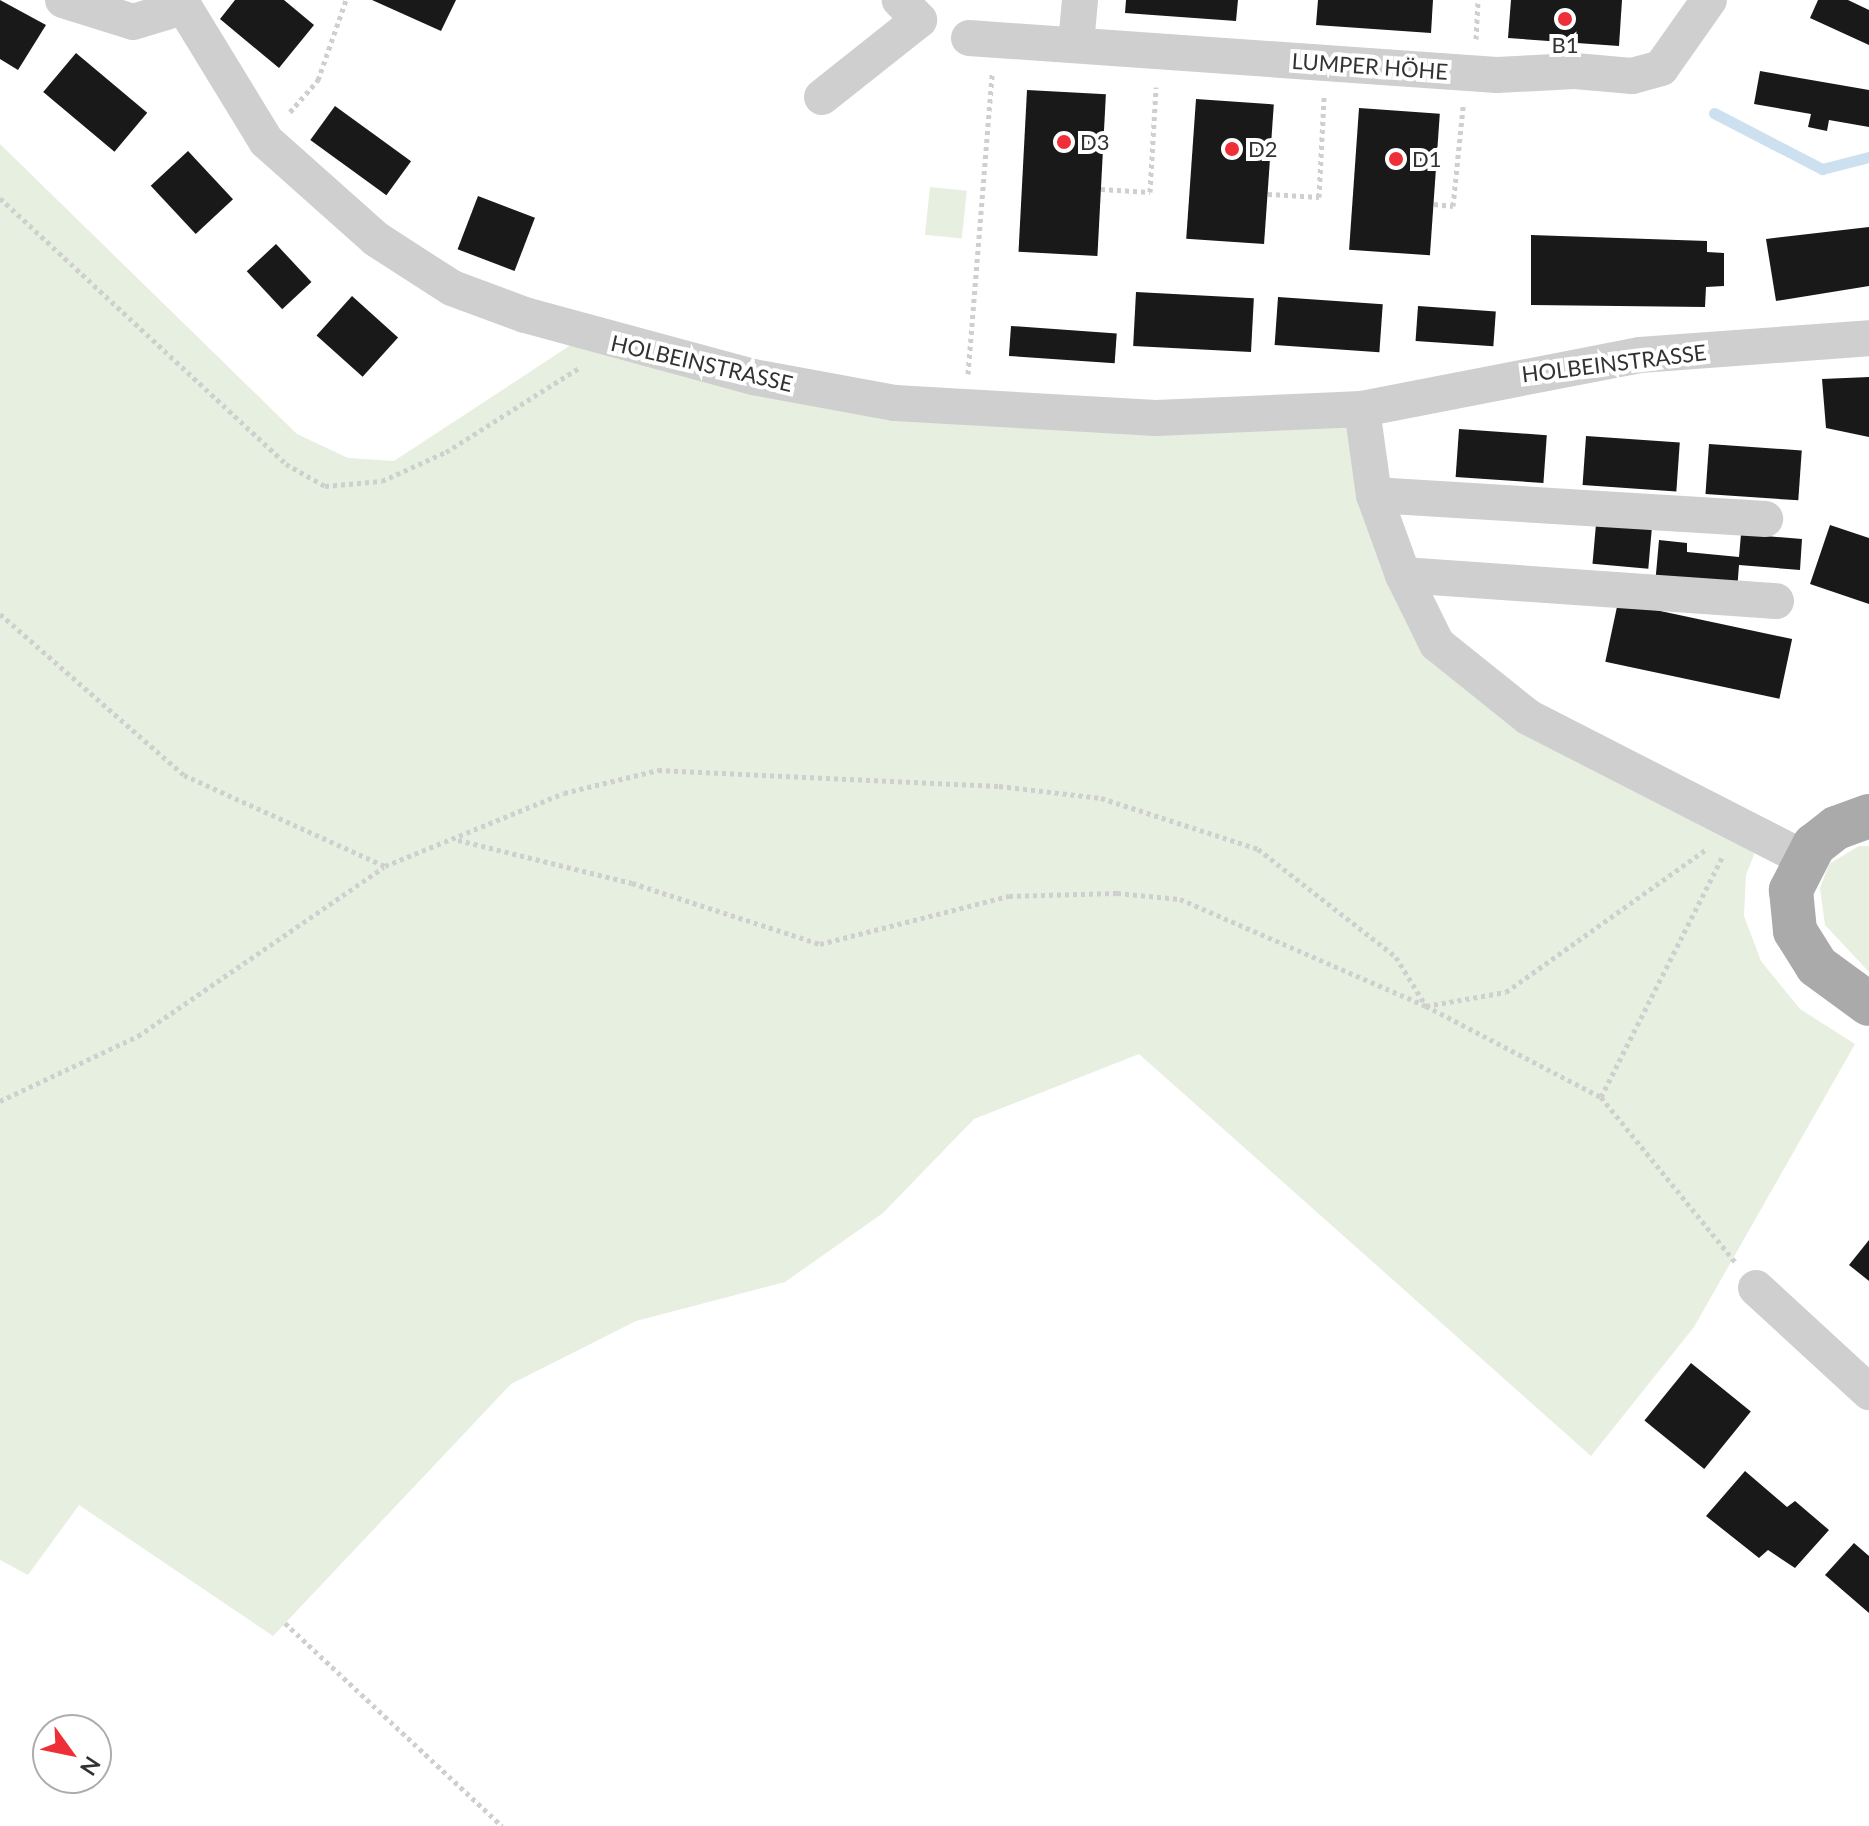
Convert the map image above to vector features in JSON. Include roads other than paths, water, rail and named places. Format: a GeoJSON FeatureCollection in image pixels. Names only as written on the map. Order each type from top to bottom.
{"type":"FeatureCollection","features":[{"type":"Feature","properties":{"kind":"main road"},"geometry":{"type":"LineString","coordinates":[[1869,816],[1836,828],[1803,858],[1791,890],[1795,931],[1817,966],[1869,1004]]}},
{"type":"Feature","properties":{"kind":"street"},"geometry":{"type":"LineString","coordinates":[[63,0],[133,22],[182,4]]}},
{"type":"Feature","properties":{"kind":"street"},"geometry":{"type":"LineString","coordinates":[[822,97],[919,20],[900,0]]}},
{"type":"Feature","properties":{"kind":"street"},"geometry":{"type":"LineString","coordinates":[[1076,44],[1080,0]]}},
{"type":"Feature","properties":{"kind":"street","name":"LUMPER HÖHE"},"geometry":{"type":"LineString","coordinates":[[982,39],[1325,63],[1472,59],[1632,76],[1661,68],[1709,0]]}},
{"type":"Feature","properties":{"kind":"street","name":"HOLBEINSTRASSE"},"geometry":{"type":"LineString","coordinates":[[182,4],[266,141],[376,239],[452,288],[617,344],[867,398],[965,408],[1156,418],[1362,409],[1640,355],[1869,338]]}},
{"type":"Feature","properties":{"kind":"street"},"geometry":{"type":"LineString","coordinates":[[1362,409],[1374,495],[1403,575],[1437,644],[1528,717],[1803,858]]}},
{"type":"Feature","properties":{"kind":"street"},"geometry":{"type":"LineString","coordinates":[[1374,495],[1765,519]]}},
{"type":"Feature","properties":{"kind":"street"},"geometry":{"type":"LineString","coordinates":[[1403,575],[1776,601]]}},
{"type":"Feature","properties":{"kind":"street"},"geometry":{"type":"LineString","coordinates":[[1756,1288],[1869,1392]]}},
{"type":"Feature","properties":{"kind":"waterway"},"geometry":{"type":"LineString","coordinates":[[1714,113],[1822,169],[1869,157]]}},
{"type":"Feature","properties":{"kind":"place","name":"B1"},"geometry":{"type":"Point","coordinates":[1565,19]}},
{"type":"Feature","properties":{"kind":"place","name":"D3"},"geometry":{"type":"Point","coordinates":[1064,142]}},
{"type":"Feature","properties":{"kind":"place","name":"D2"},"geometry":{"type":"Point","coordinates":[1232,149]}},
{"type":"Feature","properties":{"kind":"place","name":"D1"},"geometry":{"type":"Point","coordinates":[1396,159]}}]}
